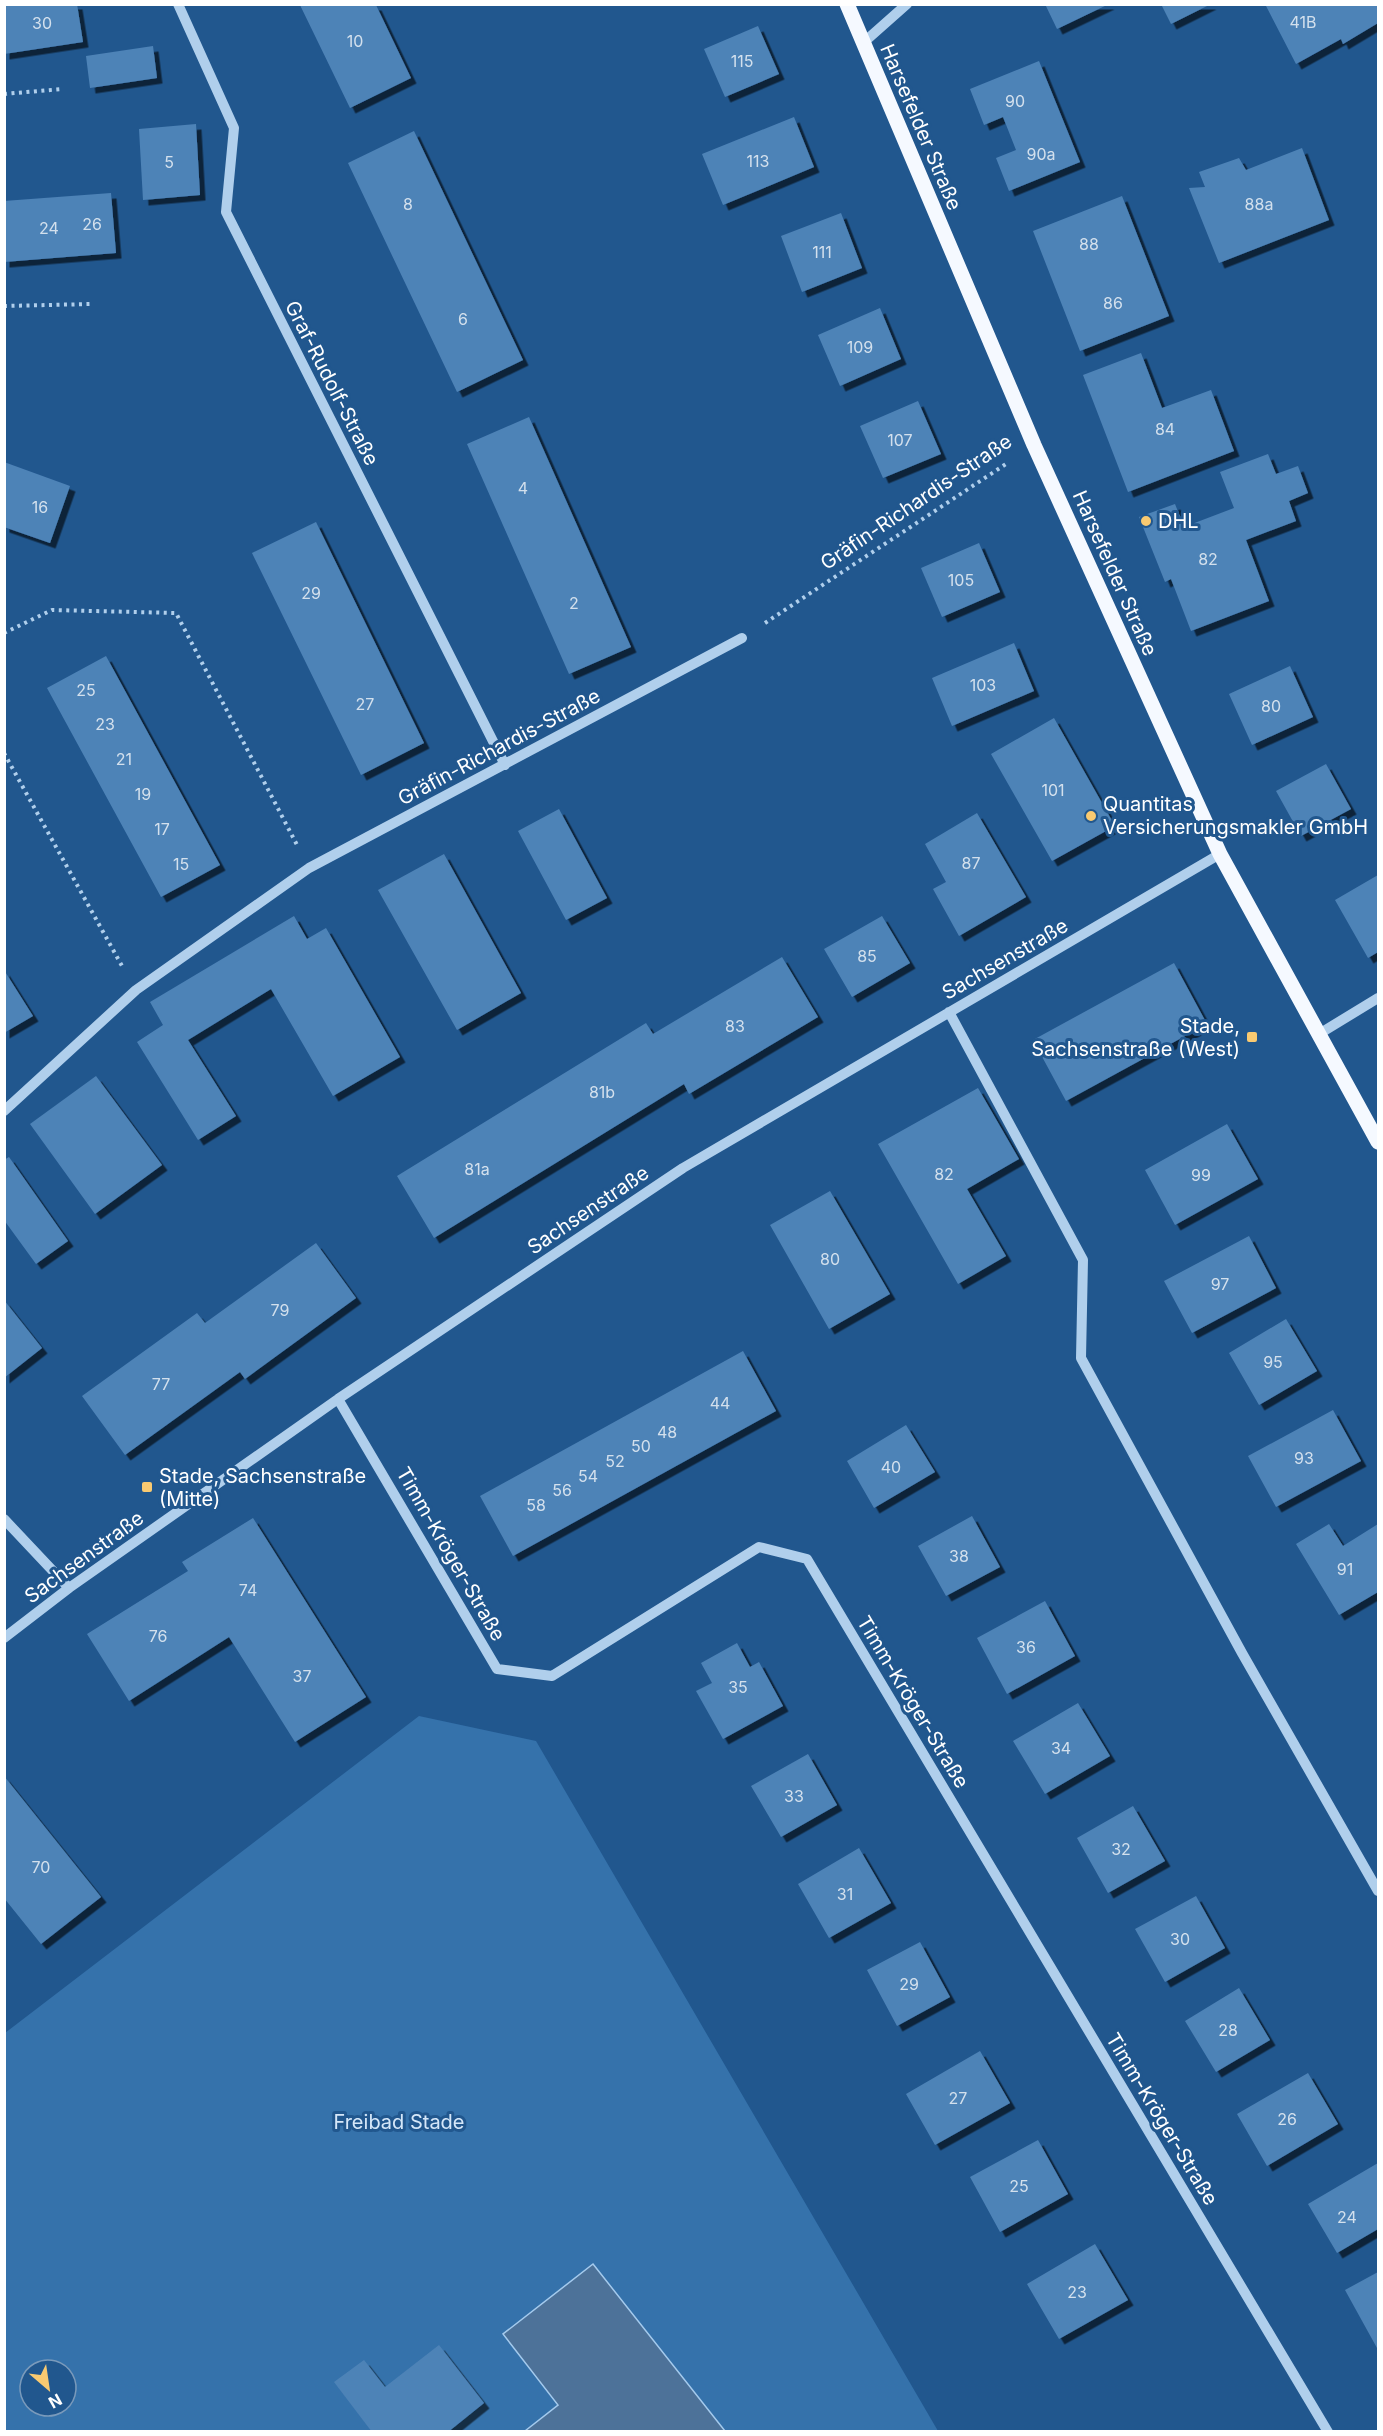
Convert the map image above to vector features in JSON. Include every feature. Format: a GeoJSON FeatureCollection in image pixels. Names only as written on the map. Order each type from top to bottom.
{"type":"FeatureCollection","features":[{"type":"Feature","properties":{"kind":"main road","name":"Harsefelder Straße"},"geometry":{"type":"LineString","coordinates":[[847,4],[1034,445],[1220,854],[1376,1132]]}},
{"type":"Feature","properties":{"kind":"street","name":"Graf-Rudolf-Straße"},"geometry":{"type":"LineString","coordinates":[[178,4],[234,128],[226,212],[506,765]]}},
{"type":"Feature","properties":{"kind":"street"},"geometry":{"type":"LineString","coordinates":[[862,43],[907,4]]}},
{"type":"Feature","properties":{"kind":"street","name":"Gräfin-Richardis-Straße"},"geometry":{"type":"LineString","coordinates":[[4,1111],[136,990],[309,868],[742,638]]}},
{"type":"Feature","properties":{"kind":"street","name":"Sachsenstraße"},"geometry":{"type":"LineString","coordinates":[[4,1638],[69,1588],[338,1399],[683,1168],[1220,854]]}},
{"type":"Feature","properties":{"kind":"street"},"geometry":{"type":"LineString","coordinates":[[1319,1034],[1378,998]]}},
{"type":"Feature","properties":{"kind":"street"},"geometry":{"type":"LineString","coordinates":[[950,1012],[1083,1260],[1081,1358],[1242,1653],[1378,1891]]}},
{"type":"Feature","properties":{"kind":"street","name":"Timm-Kröger-Straße"},"geometry":{"type":"LineString","coordinates":[[338,1399],[497,1669],[552,1676],[759,1547],[807,1559],[1328,2432]]}},
{"type":"Feature","properties":{"kind":"street"},"geometry":{"type":"LineString","coordinates":[[4,1519],[69,1588]]}},
{"type":"Feature","properties":{"kind":"path"},"geometry":{"type":"LineString","coordinates":[[4,94],[62,89]]}},
{"type":"Feature","properties":{"kind":"path"},"geometry":{"type":"LineString","coordinates":[[4,306],[91,304]]}},
{"type":"Feature","properties":{"kind":"path","name":"Gräfin-Richardis-Straße"},"geometry":{"type":"LineString","coordinates":[[742,638],[1034,445]]}},
{"type":"Feature","properties":{"kind":"path"},"geometry":{"type":"LineString","coordinates":[[4,633],[52,610],[176,613],[309,868]]}},
{"type":"Feature","properties":{"kind":"path"},"geometry":{"type":"LineString","coordinates":[[4,753],[136,990]]}},
{"type":"Feature","properties":{"kind":"green space","name":"Freibad Stade"},"geometry":{"type":"Polygon","coordinates":[[[419,1716],[536,1741],[938,2431],[5,2432],[5,2033],[419,1716]]]}},
{"type":"Feature","properties":{"kind":"shaded area"},"geometry":{"type":"Polygon","coordinates":[[[593,2264],[725,2431],[525,2431],[558,2405],[503,2334],[593,2264]]]}},
{"type":"Feature","properties":{"kind":"building"},"geometry":{"type":"Polygon","coordinates":[[[4,4],[77,4],[83,42],[4,54],[4,4]]]}},
{"type":"Feature","properties":{"kind":"building"},"geometry":{"type":"Polygon","coordinates":[[[1045,4],[1109,4],[1057,29],[1045,4]]]}},
{"type":"Feature","properties":{"kind":"building"},"geometry":{"type":"Polygon","coordinates":[[[1161,4],[1211,4],[1171,24],[1161,4]]]}},
{"type":"Feature","properties":{"kind":"building"},"geometry":{"type":"Polygon","coordinates":[[[1265,4],[1378,4],[1378,23],[1343,44],[1341,39],[1296,64],[1265,4]]]}},
{"type":"Feature","properties":{"kind":"building"},"geometry":{"type":"Polygon","coordinates":[[[300,5],[376,5],[411,78],[350,108],[300,5]]]}},
{"type":"Feature","properties":{"kind":"building"},"geometry":{"type":"Polygon","coordinates":[[[758,26],[779,74],[725,97],[704,49],[758,26]]]}},
{"type":"Feature","properties":{"kind":"building"},"geometry":{"type":"Polygon","coordinates":[[[153,46],[157,78],[90,88],[86,56],[153,46]]]}},
{"type":"Feature","properties":{"kind":"building"},"geometry":{"type":"Polygon","coordinates":[[[1039,61],[1080,162],[1009,191],[996,158],[1016,150],[1003,117],[984,125],[970,89],[1039,61]]]}},
{"type":"Feature","properties":{"kind":"building"},"geometry":{"type":"Polygon","coordinates":[[[794,117],[814,167],[723,205],[702,154],[794,117]]]}},
{"type":"Feature","properties":{"kind":"building"},"geometry":{"type":"Polygon","coordinates":[[[196,124],[200,195],[143,200],[139,129],[196,124]]]}},
{"type":"Feature","properties":{"kind":"building"},"geometry":{"type":"Polygon","coordinates":[[[414,131],[523,360],[457,392],[348,163],[414,131]]]}},
{"type":"Feature","properties":{"kind":"building"},"geometry":{"type":"Polygon","coordinates":[[[1302,148],[1329,220],[1219,263],[1189,188],[1205,187],[1199,172],[1239,158],[1246,170],[1302,148]]]}},
{"type":"Feature","properties":{"kind":"building"},"geometry":{"type":"Polygon","coordinates":[[[111,193],[116,253],[4,262],[4,201],[111,193]]]}},
{"type":"Feature","properties":{"kind":"building"},"geometry":{"type":"Polygon","coordinates":[[[1122,196],[1169,316],[1080,351],[1033,231],[1122,196]]]}},
{"type":"Feature","properties":{"kind":"building"},"geometry":{"type":"Polygon","coordinates":[[[841,213],[862,268],[802,292],[781,236],[841,213]]]}},
{"type":"Feature","properties":{"kind":"building"},"geometry":{"type":"Polygon","coordinates":[[[880,308],[901,359],[840,386],[818,335],[880,308]]]}},
{"type":"Feature","properties":{"kind":"building"},"geometry":{"type":"Polygon","coordinates":[[[1141,353],[1162,408],[1211,390],[1234,451],[1128,492],[1083,375],[1141,353]]]}},
{"type":"Feature","properties":{"kind":"building"},"geometry":{"type":"Polygon","coordinates":[[[918,401],[941,454],[883,478],[860,426],[918,401]]]}},
{"type":"Feature","properties":{"kind":"building"},"geometry":{"type":"Polygon","coordinates":[[[529,417],[631,647],[569,674],[467,444],[529,417]]]}},
{"type":"Feature","properties":{"kind":"building"},"geometry":{"type":"Polygon","coordinates":[[[1268,454],[1276,474],[1298,466],[1308,493],[1289,501],[1296,521],[1246,540],[1269,601],[1191,631],[1171,579],[1165,582],[1139,517],[1175,504],[1184,527],[1234,508],[1220,472],[1268,454]]]}},
{"type":"Feature","properties":{"kind":"building"},"geometry":{"type":"Polygon","coordinates":[[[4,462],[70,486],[50,543],[4,527],[4,462]]]}},
{"type":"Feature","properties":{"kind":"building"},"geometry":{"type":"Polygon","coordinates":[[[316,522],[424,743],[361,775],[252,553],[316,522]]]}},
{"type":"Feature","properties":{"kind":"building"},"geometry":{"type":"Polygon","coordinates":[[[979,543],[1000,592],[942,617],[921,568],[979,543]]]}},
{"type":"Feature","properties":{"kind":"building"},"geometry":{"type":"Polygon","coordinates":[[[1014,643],[1034,691],[952,726],[932,678],[1014,643]]]}},
{"type":"Feature","properties":{"kind":"building"},"geometry":{"type":"Polygon","coordinates":[[[106,656],[220,865],[161,897],[47,688],[106,656]]]}},
{"type":"Feature","properties":{"kind":"building"},"geometry":{"type":"Polygon","coordinates":[[[1290,666],[1313,717],[1252,745],[1229,694],[1290,666]]]}},
{"type":"Feature","properties":{"kind":"building"},"geometry":{"type":"Polygon","coordinates":[[[1054,718],[1115,826],[1052,861],[991,754],[1054,718]]]}},
{"type":"Feature","properties":{"kind":"building"},"geometry":{"type":"Polygon","coordinates":[[[1326,764],[1351,809],[1301,836],[1276,791],[1326,764]]]}},
{"type":"Feature","properties":{"kind":"building"},"geometry":{"type":"Polygon","coordinates":[[[559,809],[607,898],[566,920],[518,831],[559,809]]]}},
{"type":"Feature","properties":{"kind":"building"},"geometry":{"type":"Polygon","coordinates":[[[977,813],[1026,897],[959,936],[933,889],[946,882],[925,844],[977,813]]]}},
{"type":"Feature","properties":{"kind":"building"},"geometry":{"type":"Polygon","coordinates":[[[444,854],[521,993],[457,1030],[378,890],[444,854]]]}},
{"type":"Feature","properties":{"kind":"building"},"geometry":{"type":"Polygon","coordinates":[[[1378,875],[1378,952],[1368,958],[1335,900],[1378,875]]]}},
{"type":"Feature","properties":{"kind":"building"},"geometry":{"type":"Polygon","coordinates":[[[294,916],[307,939],[326,928],[400,1057],[333,1096],[271,989],[188,1040],[236,1116],[198,1140],[137,1042],[163,1025],[150,1002],[294,916]]]}},
{"type":"Feature","properties":{"kind":"building"},"geometry":{"type":"Polygon","coordinates":[[[882,916],[910,963],[852,997],[824,949],[882,916]]]}},
{"type":"Feature","properties":{"kind":"building"},"geometry":{"type":"Polygon","coordinates":[[[782,957],[818,1017],[689,1094],[684,1084],[434,1238],[397,1176],[646,1023],[653,1034],[782,957]]]}},
{"type":"Feature","properties":{"kind":"building"},"geometry":{"type":"Polygon","coordinates":[[[1174,963],[1207,1024],[1066,1101],[1033,1040],[1174,963]]]}},
{"type":"Feature","properties":{"kind":"building"},"geometry":{"type":"Polygon","coordinates":[[[4,970],[33,1016],[4,1033],[4,970]]]}},
{"type":"Feature","properties":{"kind":"building"},"geometry":{"type":"Polygon","coordinates":[[[96,1076],[162,1165],[95,1214],[30,1124],[96,1076]]]}},
{"type":"Feature","properties":{"kind":"building"},"geometry":{"type":"Polygon","coordinates":[[[978,1088],[1019,1159],[967,1189],[1006,1256],[958,1284],[878,1144],[978,1088]]]}},
{"type":"Feature","properties":{"kind":"building"},"geometry":{"type":"Polygon","coordinates":[[[1227,1124],[1258,1179],[1175,1225],[1145,1170],[1227,1124]]]}},
{"type":"Feature","properties":{"kind":"building"},"geometry":{"type":"Polygon","coordinates":[[[9,1157],[68,1241],[36,1264],[4,1220],[4,1160],[9,1157]]]}},
{"type":"Feature","properties":{"kind":"building"},"geometry":{"type":"Polygon","coordinates":[[[830,1191],[890,1294],[829,1329],[770,1225],[830,1191]]]}},
{"type":"Feature","properties":{"kind":"building"},"geometry":{"type":"Polygon","coordinates":[[[1249,1236],[1276,1288],[1192,1333],[1164,1281],[1249,1236]]]}},
{"type":"Feature","properties":{"kind":"building"},"geometry":{"type":"Polygon","coordinates":[[[316,1243],[356,1298],[245,1379],[240,1372],[125,1455],[82,1396],[197,1313],[205,1323],[316,1243]]]}},
{"type":"Feature","properties":{"kind":"building"},"geometry":{"type":"Polygon","coordinates":[[[4,1300],[42,1348],[4,1378],[4,1300]]]}},
{"type":"Feature","properties":{"kind":"building"},"geometry":{"type":"Polygon","coordinates":[[[1286,1319],[1317,1371],[1259,1405],[1229,1353],[1286,1319]]]}},
{"type":"Feature","properties":{"kind":"building"},"geometry":{"type":"Polygon","coordinates":[[[743,1351],[776,1411],[513,1556],[480,1496],[743,1351]]]}},
{"type":"Feature","properties":{"kind":"building"},"geometry":{"type":"Polygon","coordinates":[[[1333,1410],[1361,1461],[1276,1507],[1248,1456],[1333,1410]]]}},
{"type":"Feature","properties":{"kind":"building"},"geometry":{"type":"Polygon","coordinates":[[[906,1425],[935,1472],[874,1508],[847,1461],[906,1425]]]}},
{"type":"Feature","properties":{"kind":"building"},"geometry":{"type":"Polygon","coordinates":[[[972,1516],[1000,1567],[946,1596],[918,1546],[972,1516]]]}},
{"type":"Feature","properties":{"kind":"building"},"geometry":{"type":"Polygon","coordinates":[[[253,1518],[366,1697],[295,1742],[229,1637],[129,1701],[87,1634],[188,1571],[182,1562],[253,1518]]]}},
{"type":"Feature","properties":{"kind":"building"},"geometry":{"type":"Polygon","coordinates":[[[1329,1524],[1343,1546],[1378,1524],[1378,1592],[1339,1615],[1296,1544],[1329,1524]]]}},
{"type":"Feature","properties":{"kind":"building"},"geometry":{"type":"Polygon","coordinates":[[[1045,1601],[1075,1656],[1007,1694],[977,1638],[1045,1601]]]}},
{"type":"Feature","properties":{"kind":"building"},"geometry":{"type":"Polygon","coordinates":[[[737,1643],[750,1667],[759,1662],[783,1706],[723,1739],[696,1691],[712,1683],[701,1663],[737,1643]]]}},
{"type":"Feature","properties":{"kind":"building"},"geometry":{"type":"Polygon","coordinates":[[[1078,1703],[1110,1756],[1045,1794],[1013,1741],[1078,1703]]]}},
{"type":"Feature","properties":{"kind":"building"},"geometry":{"type":"Polygon","coordinates":[[[808,1754],[837,1805],[781,1837],[751,1786],[808,1754]]]}},
{"type":"Feature","properties":{"kind":"building"},"geometry":{"type":"Polygon","coordinates":[[[4,1776],[101,1897],[41,1944],[4,1898],[4,1776]]]}},
{"type":"Feature","properties":{"kind":"building"},"geometry":{"type":"Polygon","coordinates":[[[1133,1806],[1165,1861],[1108,1893],[1077,1838],[1133,1806]]]}},
{"type":"Feature","properties":{"kind":"building"},"geometry":{"type":"Polygon","coordinates":[[[859,1848],[891,1903],[829,1938],[798,1884],[859,1848]]]}},
{"type":"Feature","properties":{"kind":"building"},"geometry":{"type":"Polygon","coordinates":[[[1196,1896],[1225,1948],[1165,1982],[1135,1929],[1196,1896]]]}},
{"type":"Feature","properties":{"kind":"building"},"geometry":{"type":"Polygon","coordinates":[[[920,1942],[950,1997],[897,2026],[867,1970],[920,1942]]]}},
{"type":"Feature","properties":{"kind":"building"},"geometry":{"type":"Polygon","coordinates":[[[1239,1988],[1270,2040],[1216,2072],[1185,2021],[1239,1988]]]}},
{"type":"Feature","properties":{"kind":"building"},"geometry":{"type":"Polygon","coordinates":[[[980,2051],[1010,2103],[935,2145],[906,2094],[980,2051]]]}},
{"type":"Feature","properties":{"kind":"building"},"geometry":{"type":"Polygon","coordinates":[[[1308,2073],[1338,2124],[1267,2166],[1237,2114],[1308,2073]]]}},
{"type":"Feature","properties":{"kind":"building"},"geometry":{"type":"Polygon","coordinates":[[[1038,2140],[1068,2194],[1000,2232],[970,2177],[1038,2140]]]}},
{"type":"Feature","properties":{"kind":"building"},"geometry":{"type":"Polygon","coordinates":[[[1378,2163],[1378,2229],[1337,2253],[1308,2204],[1378,2163]]]}},
{"type":"Feature","properties":{"kind":"building"},"geometry":{"type":"Polygon","coordinates":[[[1095,2244],[1128,2300],[1059,2339],[1027,2284],[1095,2244]]]}},
{"type":"Feature","properties":{"kind":"building"},"geometry":{"type":"Polygon","coordinates":[[[1378,2272],[1378,2347],[1377,2348],[1345,2290],[1378,2272]]]}},
{"type":"Feature","properties":{"kind":"building"},"geometry":{"type":"Polygon","coordinates":[[[439,2345],[484,2403],[448,2432],[372,2432],[334,2382],[364,2360],[385,2387],[439,2345]]]}},
{"type":"Feature","properties":{"kind":"place","name":"DHL"},"geometry":{"type":"Point","coordinates":[1146,521]}},
{"type":"Feature","properties":{"kind":"place","name":"Quantitas Versicherungsmakler GmbH"},"geometry":{"type":"Point","coordinates":[1091,816]}},
{"type":"Feature","properties":{"kind":"place","name":"Stade, Sachsenstraße (West)"},"geometry":{"type":"Point","coordinates":[1252,1037]}},
{"type":"Feature","properties":{"kind":"place","name":"Stade, Sachsenstraße (Mitte)"},"geometry":{"type":"Point","coordinates":[147,1487]}}]}
